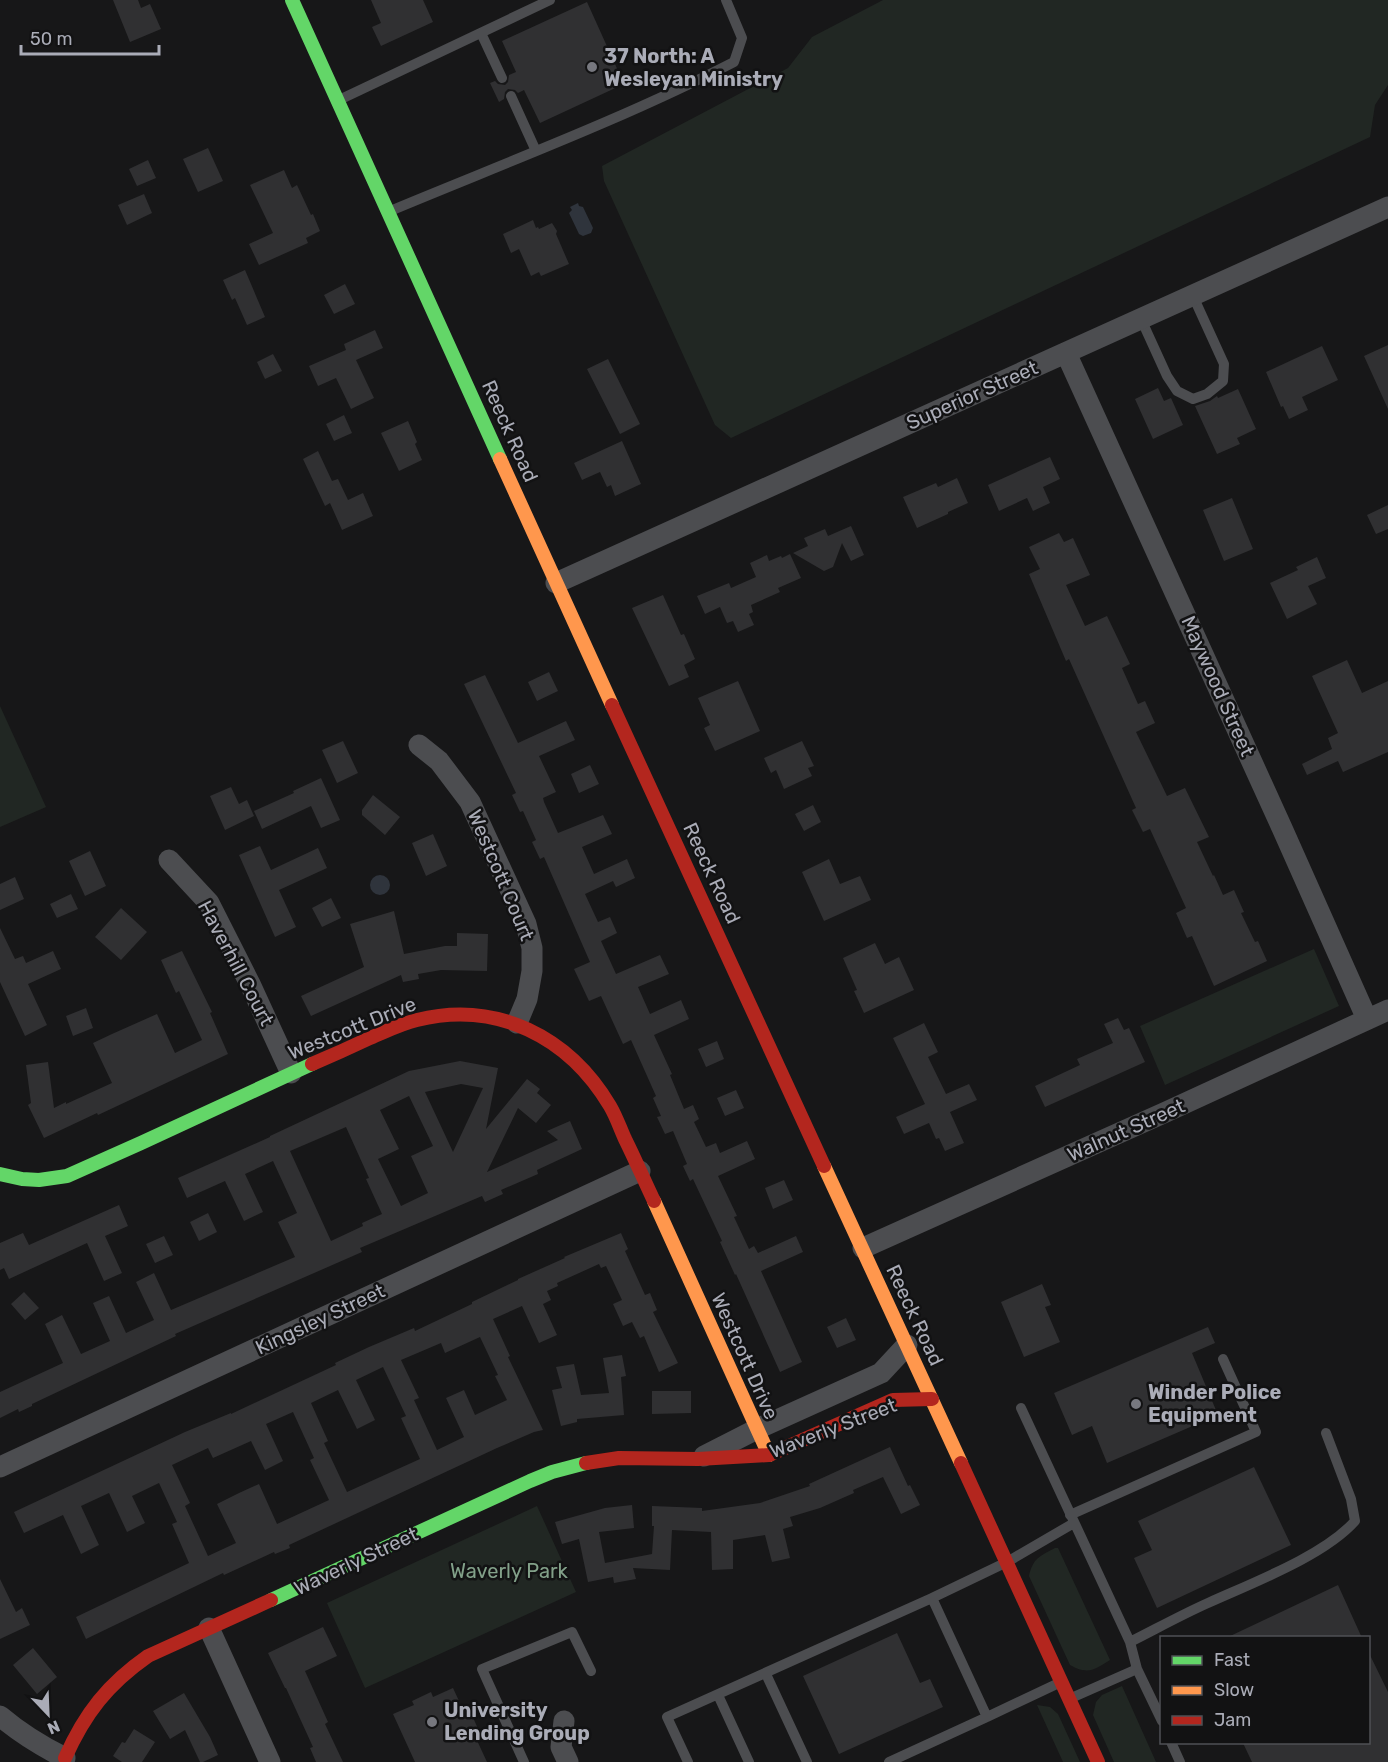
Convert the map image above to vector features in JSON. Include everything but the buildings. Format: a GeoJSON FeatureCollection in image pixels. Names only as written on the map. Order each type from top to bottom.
{"type":"FeatureCollection","features":[{"type":"Feature","properties":{"kind":"street","name":"Reeck Road"},"geometry":{"type":"LineString","coordinates":[[292,0],[390,211],[556,582],[1098,1762]]}},
{"type":"Feature","properties":{"kind":"street","name":"Superior Street"},"geometry":{"type":"LineString","coordinates":[[556,582],[1388,207]]}},
{"type":"Feature","properties":{"kind":"street","name":"Maywood Street"},"geometry":{"type":"LineString","coordinates":[[1066,353],[1367,1019]]}},
{"type":"Feature","properties":{"kind":"street","name":"Westcott Court"},"geometry":{"type":"LineString","coordinates":[[419,745],[439,761],[470,802],[526,924],[532,948],[532,971],[527,999],[518,1023]]}},
{"type":"Feature","properties":{"kind":"street","name":"Haverhill Court"},"geometry":{"type":"LineString","coordinates":[[169,860],[209,903],[291,1073]]}},
{"type":"Feature","properties":{"kind":"street","name":"Walnut Street"},"geometry":{"type":"LineString","coordinates":[[863,1248],[1388,1010]]}},
{"type":"Feature","properties":{"kind":"street","name":"Westcott Drive"},"geometry":{"type":"LineString","coordinates":[[0,1174],[22,1179],[46,1180],[66,1176],[402,1024],[423,1018],[455,1014],[492,1016],[518,1023],[559,1046],[578,1062],[591,1076],[611,1107],[769,1455]]}},
{"type":"Feature","properties":{"kind":"street","name":"Kingsley Street"},"geometry":{"type":"LineString","coordinates":[[0,1467],[640,1171]]}},
{"type":"Feature","properties":{"kind":"street","name":"Waverly Street"},"geometry":{"type":"LineString","coordinates":[[698,1459],[757,1429],[881,1373],[908,1345]]}},
{"type":"Feature","properties":{"kind":"street","name":"Waverly Street"},"geometry":{"type":"LineString","coordinates":[[64,1760],[75,1734],[98,1699],[116,1679],[148,1656],[552,1472],[589,1462],[619,1458],[698,1459],[769,1455],[893,1400],[932,1399]]}},
{"type":"Feature","properties":{"kind":"street"},"geometry":{"type":"LineString","coordinates":[[209,1628],[270,1762]]}},
{"type":"Feature","properties":{"kind":"street"},"geometry":{"type":"LineString","coordinates":[[0,1716],[14,1728],[64,1760]]}},
{"type":"Feature","properties":{"kind":"street"},"geometry":{"type":"LineString","coordinates":[[564,1721],[561,1747],[568,1762]]}},
{"type":"Feature","properties":{"kind":"lane"},"geometry":{"type":"LineString","coordinates":[[339,100],[550,0]]}},
{"type":"Feature","properties":{"kind":"lane"},"geometry":{"type":"LineString","coordinates":[[390,211],[536,152],[697,81],[734,62],[742,38],[726,0]]}},
{"type":"Feature","properties":{"kind":"lane"},"geometry":{"type":"LineString","coordinates":[[481,33],[502,78]]}},
{"type":"Feature","properties":{"kind":"lane"},"geometry":{"type":"LineString","coordinates":[[510,96],[536,152]]}},
{"type":"Feature","properties":{"kind":"lane"},"geometry":{"type":"LineString","coordinates":[[1141,319],[1167,376],[1177,392],[1192,399],[1207,394],[1223,381],[1224,364],[1193,296]]}},
{"type":"Feature","properties":{"kind":"lane"},"geometry":{"type":"LineString","coordinates":[[688,1762],[667,1718],[1007,1562],[1072,1519],[1256,1432],[1223,1359]]}},
{"type":"Feature","properties":{"kind":"lane"},"geometry":{"type":"LineString","coordinates":[[1021,1408],[1130,1642],[1137,1669],[1160,1719]]}},
{"type":"Feature","properties":{"kind":"lane"},"geometry":{"type":"LineString","coordinates":[[1130,1642],[1316,1552],[1346,1531],[1355,1521],[1351,1499],[1326,1433]]}},
{"type":"Feature","properties":{"kind":"lane"},"geometry":{"type":"LineString","coordinates":[[932,1598],[987,1717]]}},
{"type":"Feature","properties":{"kind":"lane"},"geometry":{"type":"LineString","coordinates":[[524,1762],[482,1669],[572,1632],[591,1671]]}},
{"type":"Feature","properties":{"kind":"lane"},"geometry":{"type":"LineString","coordinates":[[1069,1699],[1137,1669]]}},
{"type":"Feature","properties":{"kind":"lane"},"geometry":{"type":"LineString","coordinates":[[766,1674],[807,1762]]}},
{"type":"Feature","properties":{"kind":"lane"},"geometry":{"type":"LineString","coordinates":[[889,1762],[1061,1682]]}},
{"type":"Feature","properties":{"kind":"lane"},"geometry":{"type":"LineString","coordinates":[[718,1695],[749,1762]]}},
{"type":"Feature","properties":{"kind":"lane"},"geometry":{"type":"LineString","coordinates":[[1171,1744],[1180,1762]]}},
{"type":"Feature","properties":{"kind":"green space"},"geometry":{"type":"Polygon","coordinates":[[[883,0],[1388,0],[1388,85],[1375,105],[1370,137],[731,438],[715,425],[604,181],[602,166],[788,68],[812,37],[883,0]]]}},
{"type":"Feature","properties":{"kind":"green space"},"geometry":{"type":"Polygon","coordinates":[[[0,706],[46,807],[0,827],[0,706]]]}},
{"type":"Feature","properties":{"kind":"green space"},"geometry":{"type":"Polygon","coordinates":[[[1314,949],[1339,1006],[1165,1085],[1140,1026],[1314,949]]]}},
{"type":"Feature","properties":{"kind":"green space","name":"Waverly Park"},"geometry":{"type":"Polygon","coordinates":[[[537,1506],[576,1592],[365,1688],[327,1603],[537,1506]]]}},
{"type":"Feature","properties":{"kind":"green space"},"geometry":{"type":"Polygon","coordinates":[[[1058,1548],[1110,1660],[1091,1670],[1082,1670],[1070,1665],[1029,1576],[1038,1558],[1058,1548]]]}},
{"type":"Feature","properties":{"kind":"green space"},"geometry":{"type":"Polygon","coordinates":[[[1122,1686],[1156,1762],[1114,1762],[1093,1715],[1096,1702],[1102,1695],[1122,1686]]]}},
{"type":"Feature","properties":{"kind":"green space"},"geometry":{"type":"Polygon","coordinates":[[[1037,1705],[1050,1707],[1058,1714],[1080,1762],[1063,1762],[1037,1705]]]}},
{"type":"Feature","properties":{"kind":"shaded area"},"geometry":{"type":"Polygon","coordinates":[[[578,203],[583,207],[593,228],[591,233],[583,236],[579,234],[569,213],[572,210],[570,207],[578,203]]]}},
{"type":"Feature","properties":{"kind":"shaded area"},"geometry":{"type":"Polygon","coordinates":[[[380,875],[387,878],[390,885],[387,892],[380,895],[373,892],[370,885],[373,878],[380,875]]]}},
{"type":"Feature","properties":{"kind":"traffic: fast"},"geometry":{"type":"LineString","coordinates":[[292,0],[500,459]]}},
{"type":"Feature","properties":{"kind":"traffic: fast"},"geometry":{"type":"LineString","coordinates":[[0,1174],[39,1180],[67,1176],[312,1064]]}},
{"type":"Feature","properties":{"kind":"traffic: fast"},"geometry":{"type":"LineString","coordinates":[[271,1600],[530,1481],[552,1472],[586,1463]]}},
{"type":"Feature","properties":{"kind":"traffic: slow"},"geometry":{"type":"LineString","coordinates":[[500,459],[612,705]]}},
{"type":"Feature","properties":{"kind":"traffic: slow"},"geometry":{"type":"LineString","coordinates":[[824,1166],[961,1463]]}},
{"type":"Feature","properties":{"kind":"traffic: slow"},"geometry":{"type":"LineString","coordinates":[[654,1201],[769,1455]]}},
{"type":"Feature","properties":{"kind":"traffic: jam"},"geometry":{"type":"LineString","coordinates":[[612,705],[824,1166]]}},
{"type":"Feature","properties":{"kind":"traffic: jam"},"geometry":{"type":"LineString","coordinates":[[312,1064],[405,1024],[447,1015],[475,1015],[502,1020],[528,1030],[552,1043],[574,1061],[593,1082],[612,1110],[654,1201]]}},
{"type":"Feature","properties":{"kind":"traffic: jam"},"geometry":{"type":"LineString","coordinates":[[586,1463],[619,1458],[698,1459],[769,1455],[893,1400],[932,1399]]}},
{"type":"Feature","properties":{"kind":"traffic: jam"},"geometry":{"type":"LineString","coordinates":[[961,1463],[1098,1762]]}},
{"type":"Feature","properties":{"kind":"traffic: jam"},"geometry":{"type":"LineString","coordinates":[[65,1758],[81,1727],[99,1701],[121,1677],[148,1656],[271,1600]]}},
{"type":"Feature","properties":{"kind":"place","name":"37 North: A Wesleyan Ministry"},"geometry":{"type":"Point","coordinates":[592,67]}},
{"type":"Feature","properties":{"kind":"place","name":"Winder Police Equipment"},"geometry":{"type":"Point","coordinates":[1136,1404]}},
{"type":"Feature","properties":{"kind":"place","name":"University Lending Group"},"geometry":{"type":"Point","coordinates":[432,1722]}}]}
